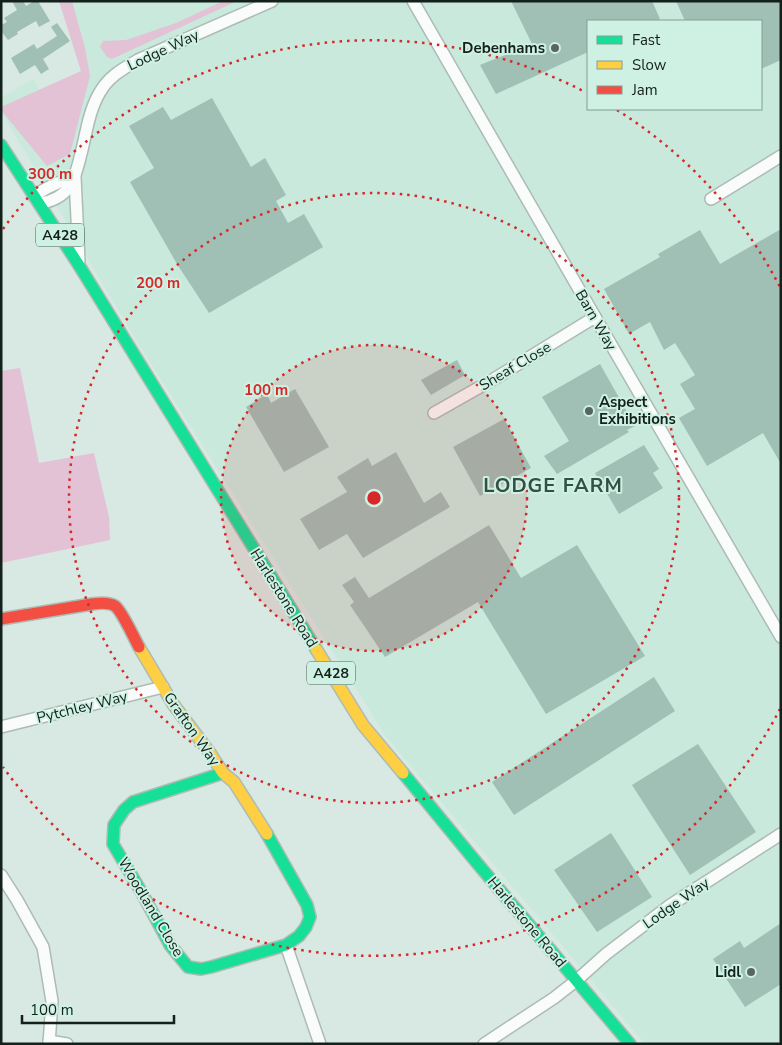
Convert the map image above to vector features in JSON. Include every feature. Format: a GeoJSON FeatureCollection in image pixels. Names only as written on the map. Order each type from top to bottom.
{"type":"FeatureCollection","features":[{"type":"Feature","properties":{"kind":"main road","name":"Harlestone Road"},"geometry":{"type":"LineString","coordinates":[[1,145],[80,267],[363,725],[630,1044]]}},
{"type":"Feature","properties":{"kind":"main road","name":"Grafton Way"},"geometry":{"type":"LineString","coordinates":[[1,619],[104,603],[114,605],[120,611],[173,704],[223,773],[234,782],[259,820],[307,905],[310,917],[306,927],[300,936],[286,945]]}},
{"type":"Feature","properties":{"kind":"main road","name":"Woodland Close"},"geometry":{"type":"LineString","coordinates":[[223,773],[133,802],[124,810],[114,825],[114,844],[170,945],[188,967],[211,968],[286,945]]}},
{"type":"Feature","properties":{"kind":"street","name":"Lodge Way"},"geometry":{"type":"LineString","coordinates":[[75,175],[95,102],[100,90],[108,80],[138,60],[272,1]]}},
{"type":"Feature","properties":{"kind":"street","name":"Barn Way"},"geometry":{"type":"LineString","coordinates":[[413,1],[781,637]]}},
{"type":"Feature","properties":{"kind":"street"},"geometry":{"type":"LineString","coordinates":[[711,199],[781,156]]}},
{"type":"Feature","properties":{"kind":"street"},"geometry":{"type":"LineString","coordinates":[[37,199],[48,202],[55,199],[68,188],[75,175]]}},
{"type":"Feature","properties":{"kind":"street"},"geometry":{"type":"LineString","coordinates":[[75,175],[80,267]]}},
{"type":"Feature","properties":{"kind":"street","name":"Sheaf Close"},"geometry":{"type":"LineString","coordinates":[[434,413],[595,318]]}},
{"type":"Feature","properties":{"kind":"street","name":"Pytchley Way"},"geometry":{"type":"LineString","coordinates":[[1,727],[163,687]]}},
{"type":"Feature","properties":{"kind":"street","name":"Lodge Way"},"geometry":{"type":"LineString","coordinates":[[484,1044],[554,998],[606,954],[669,906],[781,834]]}},
{"type":"Feature","properties":{"kind":"street"},"geometry":{"type":"LineString","coordinates":[[1,875],[43,947],[52,1001],[49,1042],[67,1044]]}},
{"type":"Feature","properties":{"kind":"street"},"geometry":{"type":"LineString","coordinates":[[286,945],[320,1044]]}},
{"type":"Feature","properties":{"kind":"shaded area"},"geometry":{"type":"Polygon","coordinates":[[[59,1],[781,1],[781,1044],[645,1044],[385,735],[133,335],[1,111],[1,98],[33,79],[39,90],[81,71],[59,1]]]}},
{"type":"Feature","properties":{"kind":"shaded area"},"geometry":{"type":"Polygon","coordinates":[[[59,1],[72,1],[85,48],[90,76],[70,154],[47,166],[1,110],[1,107],[81,71],[59,1]]]}},
{"type":"Feature","properties":{"kind":"shaded area"},"geometry":{"type":"Polygon","coordinates":[[[223,1],[237,1],[112,59],[107,57],[100,47],[103,41],[126,40],[176,23],[223,1]]]}},
{"type":"Feature","properties":{"kind":"shaded area"},"geometry":{"type":"Polygon","coordinates":[[[20,368],[39,463],[94,453],[109,517],[110,540],[1,563],[1,371],[20,368]]]}},
{"type":"Feature","properties":{"kind":"building"},"geometry":{"type":"Polygon","coordinates":[[[12,1],[23,1],[26,6],[34,1],[38,1],[50,21],[39,27],[36,21],[17,32],[18,34],[8,40],[1,31],[1,25],[7,22],[4,18],[17,10],[12,1]]]}},
{"type":"Feature","properties":{"kind":"building","name":"Debenhams"},"geometry":{"type":"Polygon","coordinates":[[[511,1],[652,1],[660,19],[587,20],[587,52],[496,94],[480,65],[532,44],[511,1]]]}},
{"type":"Feature","properties":{"kind":"building"},"geometry":{"type":"Polygon","coordinates":[[[676,1],[781,1],[781,60],[762,69],[762,20],[685,20],[676,1]]]}},
{"type":"Feature","properties":{"kind":"building"},"geometry":{"type":"Polygon","coordinates":[[[57,23],[70,41],[43,59],[49,69],[41,74],[35,65],[20,74],[11,58],[34,44],[37,49],[57,36],[51,27],[57,23]]]}},
{"type":"Feature","properties":{"kind":"building"},"geometry":{"type":"Polygon","coordinates":[[[212,98],[251,167],[265,158],[286,195],[276,201],[288,223],[304,214],[323,247],[209,313],[177,264],[130,182],[154,168],[129,126],[163,107],[171,120],[212,98]]]}},
{"type":"Feature","properties":{"kind":"building"},"geometry":{"type":"Polygon","coordinates":[[[781,229],[781,464],[763,433],[707,466],[679,418],[695,409],[680,384],[695,375],[675,343],[664,350],[650,322],[629,334],[604,289],[660,257],[658,254],[700,230],[720,264],[781,229]]]}},
{"type":"Feature","properties":{"kind":"building"},"geometry":{"type":"Polygon","coordinates":[[[457,360],[465,375],[431,395],[421,380],[457,360]]]}},
{"type":"Feature","properties":{"kind":"building","name":"Aspect Exhibitions"},"geometry":{"type":"Polygon","coordinates":[[[600,364],[635,426],[627,430],[629,432],[557,474],[544,456],[569,441],[542,397],[600,364]]]}},
{"type":"Feature","properties":{"kind":"building"},"geometry":{"type":"Polygon","coordinates":[[[295,389],[329,447],[284,472],[246,407],[267,394],[271,403],[295,389]]]}},
{"type":"Feature","properties":{"kind":"building"},"geometry":{"type":"Polygon","coordinates":[[[504,419],[531,468],[480,496],[453,447],[504,419]]]}},
{"type":"Feature","properties":{"kind":"building"},"geometry":{"type":"Polygon","coordinates":[[[644,445],[659,469],[653,473],[663,488],[619,514],[595,473],[644,445]]]}},
{"type":"Feature","properties":{"kind":"building"},"geometry":{"type":"Polygon","coordinates":[[[396,452],[424,503],[441,492],[450,507],[363,558],[347,534],[319,550],[300,519],[347,492],[337,477],[368,458],[372,466],[396,452]]]}},
{"type":"Feature","properties":{"kind":"building"},"geometry":{"type":"Polygon","coordinates":[[[489,525],[521,578],[577,545],[645,656],[546,714],[478,602],[385,657],[350,605],[354,602],[342,585],[355,577],[369,598],[489,525]]]}},
{"type":"Feature","properties":{"kind":"building"},"geometry":{"type":"Polygon","coordinates":[[[654,677],[675,711],[514,815],[492,782],[654,677]]]}},
{"type":"Feature","properties":{"kind":"building"},"geometry":{"type":"Polygon","coordinates":[[[698,744],[756,832],[690,875],[632,785],[698,744]]]}},
{"type":"Feature","properties":{"kind":"building"},"geometry":{"type":"Polygon","coordinates":[[[611,833],[652,897],[597,932],[554,870],[611,833]]]}},
{"type":"Feature","properties":{"kind":"building","name":"Lidl"},"geometry":{"type":"Polygon","coordinates":[[[781,923],[781,984],[745,1007],[713,959],[740,941],[744,948],[781,923]]]}},
{"type":"Feature","properties":{"kind":"traffic: fast"},"geometry":{"type":"LineString","coordinates":[[1,145],[80,267],[316,649]]}},
{"type":"Feature","properties":{"kind":"traffic: fast"},"geometry":{"type":"LineString","coordinates":[[223,773],[133,802],[124,810],[114,825],[113,844],[170,945],[188,967],[201,969],[211,967],[286,945],[299,936],[306,927],[310,917],[307,905],[267,834]]}},
{"type":"Feature","properties":{"kind":"traffic: fast"},"geometry":{"type":"LineString","coordinates":[[403,773],[630,1044]]}},
{"type":"Feature","properties":{"kind":"traffic: slow"},"geometry":{"type":"LineString","coordinates":[[139,647],[173,704],[223,773],[234,782],[267,834]]}},
{"type":"Feature","properties":{"kind":"traffic: slow"},"geometry":{"type":"LineString","coordinates":[[316,649],[363,725],[403,773]]}},
{"type":"Feature","properties":{"kind":"traffic: jam"},"geometry":{"type":"LineString","coordinates":[[1,619],[92,604],[110,604],[115,606],[121,613],[139,647]]}},
{"type":"Feature","properties":{"kind":"place","name":"Debenhams"},"geometry":{"type":"Point","coordinates":[555,48]}},
{"type":"Feature","properties":{"kind":"place","name":"Aspect Exhibitions"},"geometry":{"type":"Point","coordinates":[589,411]}},
{"type":"Feature","properties":{"kind":"place","name":"Lidl"},"geometry":{"type":"Point","coordinates":[751,972]}},
{"type":"Feature","properties":{"kind":"district","name":"LODGE FARM"},"geometry":{"type":"Point","coordinates":[553,485]}}]}
